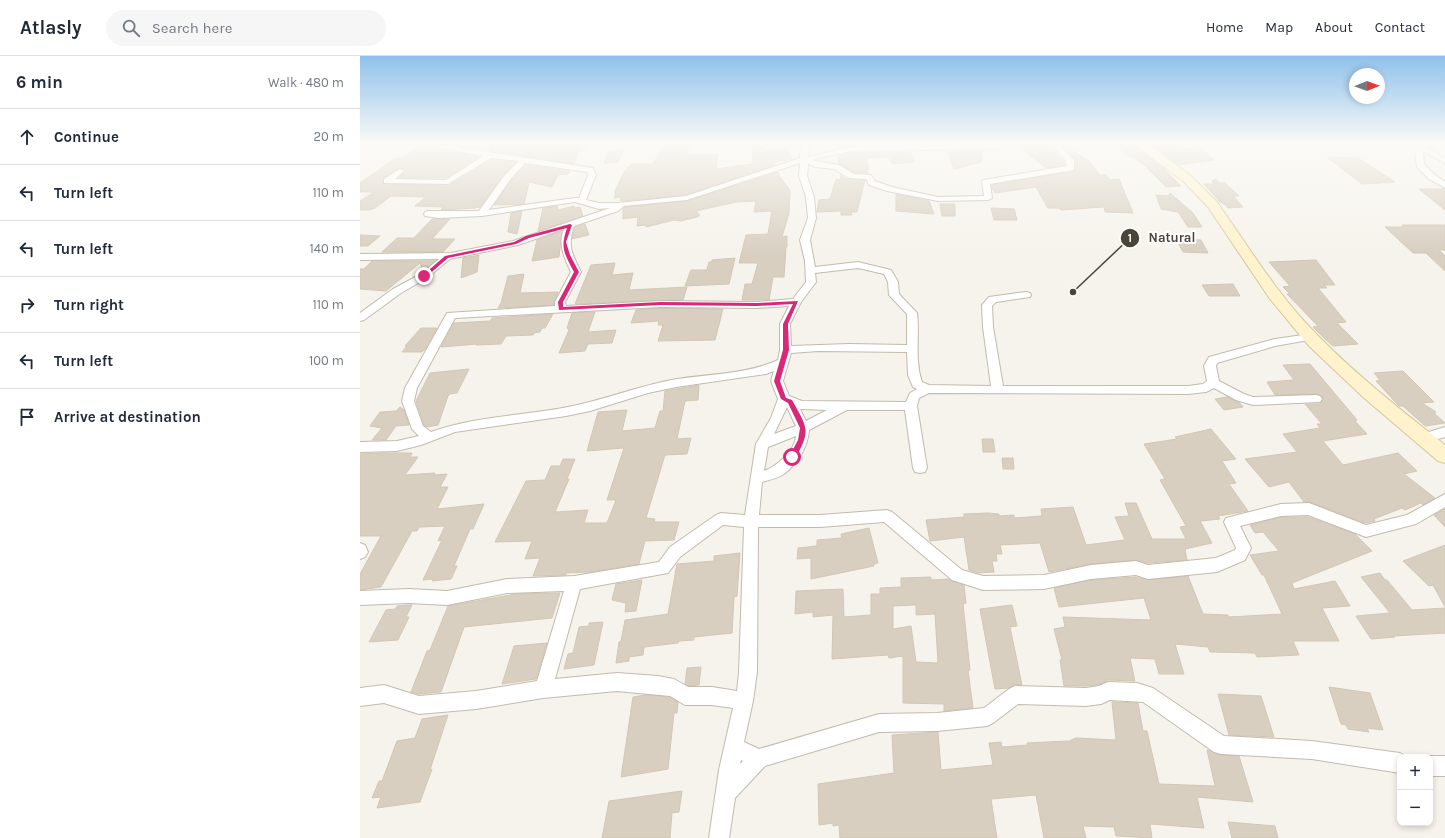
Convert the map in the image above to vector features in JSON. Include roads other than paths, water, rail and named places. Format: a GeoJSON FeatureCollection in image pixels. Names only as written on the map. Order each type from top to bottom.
{"type":"FeatureCollection","features":[{"type":"Feature","properties":{"kind":"main road"},"geometry":{"type":"LineString","coordinates":[[1189,180],[1213,205],[1275,297],[1310,337],[1352,377],[1445,456]]}},
{"type":"Feature","properties":{"kind":"street"},"geometry":{"type":"LineString","coordinates":[[388,180],[448,182],[450,180]]}},
{"type":"Feature","properties":{"kind":"street"},"geometry":{"type":"LineString","coordinates":[[482,213],[505,180]]}},
{"type":"Feature","properties":{"kind":"street"},"geometry":{"type":"LineString","coordinates":[[582,201],[590,180]]}},
{"type":"Feature","properties":{"kind":"street"},"geometry":{"type":"LineString","coordinates":[[428,214],[482,213],[575,200],[599,206],[687,198],[741,180]]}},
{"type":"Feature","properties":{"kind":"street"},"geometry":{"type":"LineString","coordinates":[[777,381],[785,355],[786,324],[796,302],[811,282],[806,240],[812,218],[810,197],[804,180]]}},
{"type":"Feature","properties":{"kind":"street"},"geometry":{"type":"LineString","coordinates":[[870,180],[872,183],[924,197],[938,199],[988,198],[986,182],[995,180]]}},
{"type":"Feature","properties":{"kind":"street"},"geometry":{"type":"LineString","coordinates":[[360,318],[397,291],[424,276],[447,257],[515,243],[615,209],[622,204]]}},
{"type":"Feature","properties":{"kind":"street"},"geometry":{"type":"LineString","coordinates":[[561,309],[560,302],[576,272],[564,242],[570,225]]}},
{"type":"Feature","properties":{"kind":"street"},"geometry":{"type":"LineString","coordinates":[[360,257],[452,256]]}},
{"type":"Feature","properties":{"kind":"street"},"geometry":{"type":"LineString","coordinates":[[810,272],[858,265],[888,272],[893,282],[894,295],[912,313],[914,375],[917,384],[927,388],[998,390],[1188,390],[1206,388],[1213,383]]}},
{"type":"Feature","properties":{"kind":"street"},"geometry":{"type":"LineString","coordinates":[[998,390],[988,327],[987,305],[993,299],[1026,295]]}},
{"type":"Feature","properties":{"kind":"street"},"geometry":{"type":"LineString","coordinates":[[429,437],[418,429],[408,401],[411,388],[451,315],[660,304],[757,304],[796,302]]}},
{"type":"Feature","properties":{"kind":"street"},"geometry":{"type":"LineString","coordinates":[[1213,383],[1213,376],[1210,366],[1213,360],[1275,344],[1310,337]]}},
{"type":"Feature","properties":{"kind":"street"},"geometry":{"type":"LineString","coordinates":[[360,447],[397,446],[454,428],[540,416],[590,407],[647,389],[676,383],[766,370],[785,355],[817,347],[857,346],[913,349]]}},
{"type":"Feature","properties":{"kind":"street"},"geometry":{"type":"LineString","coordinates":[[756,479],[778,471],[792,457],[802,440],[803,428],[777,381],[766,370]]}},
{"type":"Feature","properties":{"kind":"street"},"geometry":{"type":"LineString","coordinates":[[1213,383],[1240,397],[1253,401],[1316,399]]}},
{"type":"Feature","properties":{"kind":"street"},"geometry":{"type":"LineString","coordinates":[[920,468],[911,406],[914,396],[927,388]]}},
{"type":"Feature","properties":{"kind":"street"},"geometry":{"type":"LineString","coordinates":[[787,400],[802,405],[911,406]]}},
{"type":"Feature","properties":{"kind":"street"},"geometry":{"type":"LineString","coordinates":[[719,838],[744,701],[748,666],[750,521],[756,479],[762,444],[787,400]]}},
{"type":"Feature","properties":{"kind":"street"},"geometry":{"type":"LineString","coordinates":[[762,444],[803,428],[844,405]]}},
{"type":"Feature","properties":{"kind":"street"},"geometry":{"type":"LineString","coordinates":[[1424,438],[1445,432]]}},
{"type":"Feature","properties":{"kind":"street"},"geometry":{"type":"LineString","coordinates":[[360,598],[409,596],[448,598],[508,586],[574,583],[663,568],[675,552],[721,519],[750,521],[820,521],[887,516],[957,575],[983,584],[1014,584],[1044,582],[1091,572],[1136,568],[1148,572],[1217,564],[1240,555],[1244,548],[1231,522],[1281,510],[1308,509],[1366,531],[1411,520],[1445,500]]}},
{"type":"Feature","properties":{"kind":"street"},"geometry":{"type":"LineString","coordinates":[[543,689],[574,583]]}},
{"type":"Feature","properties":{"kind":"street"},"geometry":{"type":"LineString","coordinates":[[360,697],[384,694],[419,705],[476,700],[543,689],[617,682],[651,684],[674,688],[685,696],[712,696],[744,701]]}},
{"type":"Feature","properties":{"kind":"street"},"geometry":{"type":"LineString","coordinates":[[726,793],[760,758],[879,723],[937,722],[987,717],[1016,695],[1059,698],[1101,695],[1108,691],[1137,692],[1147,694],[1221,745],[1312,750],[1397,763]]}},
{"type":"Feature","properties":{"kind":"street"},"geometry":{"type":"LineString","coordinates":[[735,748],[760,758]]}},
{"type":"Feature","properties":{"kind":"street"},"geometry":{"type":"LineString","coordinates":[[1433,766],[1445,766]]}},
{"type":"Feature","properties":{"kind":"place","name":"Natural"},"geometry":{"type":"Point","coordinates":[1073,292]}}]}
